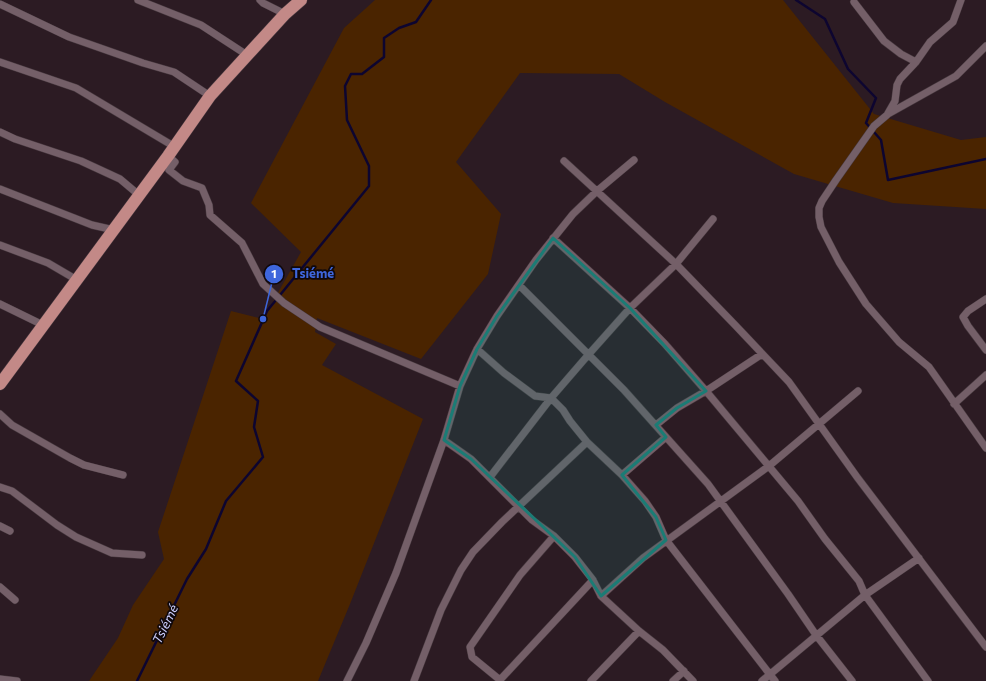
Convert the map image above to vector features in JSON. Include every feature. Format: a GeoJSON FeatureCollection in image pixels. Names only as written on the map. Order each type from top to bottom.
{"type":"FeatureCollection","features":[{"type":"Feature","properties":{"kind":"main road"},"geometry":{"type":"LineString","coordinates":[[0,384],[114,230],[210,96],[247,55],[301,0]]}},
{"type":"Feature","properties":{"kind":"street"},"geometry":{"type":"LineString","coordinates":[[138,0],[201,25],[247,55]]}},
{"type":"Feature","properties":{"kind":"street"},"geometry":{"type":"LineString","coordinates":[[260,0],[263,3],[286,14]]}},
{"type":"Feature","properties":{"kind":"street"},"geometry":{"type":"LineString","coordinates":[[887,115],[895,101],[897,85],[900,79],[916,62],[930,42],[953,22],[962,0]]}},
{"type":"Feature","properties":{"kind":"street"},"geometry":{"type":"LineString","coordinates":[[854,2],[884,41],[901,54],[916,62]]}},
{"type":"Feature","properties":{"kind":"street"},"geometry":{"type":"LineString","coordinates":[[0,4],[69,37],[143,63],[174,72],[210,96]]}},
{"type":"Feature","properties":{"kind":"street"},"geometry":{"type":"LineString","coordinates":[[986,46],[956,76],[887,115],[874,126],[822,201],[819,208],[821,227],[839,262],[866,304],[899,342],[929,367],[986,448]]}},
{"type":"Feature","properties":{"kind":"street"},"geometry":{"type":"LineString","coordinates":[[0,62],[76,88],[171,151],[175,162],[169,170],[183,181],[202,188],[209,205],[210,215],[242,243],[263,284],[284,303],[320,327],[460,386]]}},
{"type":"Feature","properties":{"kind":"street"},"geometry":{"type":"LineString","coordinates":[[0,132],[15,139],[81,161],[120,180],[139,195]]}},
{"type":"Feature","properties":{"kind":"street"},"geometry":{"type":"LineString","coordinates":[[347,681],[366,643],[396,573],[444,440],[460,386],[477,349],[497,316],[553,238],[573,214],[597,191],[634,160]]}},
{"type":"Feature","properties":{"kind":"street"},"geometry":{"type":"LineString","coordinates":[[564,161],[676,264],[789,382],[986,647]]}},
{"type":"Feature","properties":{"kind":"street"},"geometry":{"type":"LineString","coordinates":[[0,189],[92,225],[114,230]]}},
{"type":"Feature","properties":{"kind":"street"},"geometry":{"type":"LineString","coordinates":[[490,477],[551,398],[589,354],[630,308],[676,264],[713,219]]}},
{"type":"Feature","properties":{"kind":"street"},"geometry":{"type":"LineString","coordinates":[[553,238],[630,308],[665,344],[706,391],[798,501],[825,539],[859,581],[865,595],[928,681]]}},
{"type":"Feature","properties":{"kind":"street"},"geometry":{"type":"LineString","coordinates":[[0,245],[48,263],[77,280]]}},
{"type":"Feature","properties":{"kind":"street"},"geometry":{"type":"LineString","coordinates":[[519,285],[589,354],[656,425],[708,484],[816,635],[852,681]]}},
{"type":"Feature","properties":{"kind":"street"},"geometry":{"type":"LineString","coordinates":[[986,299],[968,311],[963,317],[986,350]]}},
{"type":"Feature","properties":{"kind":"street"},"geometry":{"type":"LineString","coordinates":[[0,304],[43,325]]}},
{"type":"Feature","properties":{"kind":"street"},"geometry":{"type":"LineString","coordinates":[[477,349],[504,373],[535,396],[551,398],[563,410],[587,442],[622,475],[645,501],[656,517],[666,540],[775,681]]}},
{"type":"Feature","properties":{"kind":"street"},"geometry":{"type":"LineString","coordinates":[[656,425],[677,408],[706,391],[762,354]]}},
{"type":"Feature","properties":{"kind":"street"},"geometry":{"type":"LineString","coordinates":[[954,404],[986,375]]}},
{"type":"Feature","properties":{"kind":"street"},"geometry":{"type":"LineString","coordinates":[[601,596],[643,558],[769,466],[858,391]]}},
{"type":"Feature","properties":{"kind":"street"},"geometry":{"type":"LineString","coordinates":[[0,414],[12,425],[70,458],[84,465],[122,475]]}},
{"type":"Feature","properties":{"kind":"street"},"geometry":{"type":"LineString","coordinates":[[622,475],[666,437]]}},
{"type":"Feature","properties":{"kind":"street"},"geometry":{"type":"LineString","coordinates":[[444,440],[471,459],[532,520],[554,536],[576,557],[593,580],[601,596],[639,631],[663,650],[693,681]]}},
{"type":"Feature","properties":{"kind":"street"},"geometry":{"type":"LineString","coordinates":[[414,681],[441,610],[461,570],[473,552],[587,442]]}},
{"type":"Feature","properties":{"kind":"street"},"geometry":{"type":"LineString","coordinates":[[0,487],[12,491],[76,538],[112,553],[142,556]]}},
{"type":"Feature","properties":{"kind":"street"},"geometry":{"type":"LineString","coordinates":[[0,526],[10,531]]}},
{"type":"Feature","properties":{"kind":"street"},"geometry":{"type":"LineString","coordinates":[[554,536],[520,575],[470,647],[472,657],[500,680],[593,580]]}},
{"type":"Feature","properties":{"kind":"street"},"geometry":{"type":"LineString","coordinates":[[762,681],[865,595],[919,558]]}},
{"type":"Feature","properties":{"kind":"street"},"geometry":{"type":"LineString","coordinates":[[0,587],[16,600]]}},
{"type":"Feature","properties":{"kind":"street"},"geometry":{"type":"LineString","coordinates":[[590,681],[639,631]]}},
{"type":"Feature","properties":{"kind":"street"},"geometry":{"type":"LineString","coordinates":[[673,681],[684,671]]}},
{"type":"Feature","properties":{"kind":"street"},"geometry":{"type":"LineString","coordinates":[[0,679],[17,681]]}},
{"type":"Feature","properties":{"kind":"highlighted area"},"geometry":{"type":"Polygon","coordinates":[[[553,238],[630,308],[706,391],[677,408],[656,425],[666,437],[622,475],[656,517],[666,540],[601,596],[575,557],[471,459],[444,440],[460,386],[477,349],[497,316],[553,238]]]}},
{"type":"Feature","properties":{"kind":"shaded area"},"geometry":{"type":"Polygon","coordinates":[[[375,0],[783,0],[874,114],[961,140],[986,137],[986,209],[893,203],[794,174],[665,102],[619,74],[520,73],[456,162],[501,214],[488,274],[421,359],[317,318],[315,332],[336,344],[322,365],[423,419],[318,681],[89,681],[118,638],[133,605],[164,559],[158,532],[231,311],[263,319],[301,252],[251,203],[344,28],[375,0]]]}},
{"type":"Feature","properties":{"kind":"waterway","name":"Tsiémé"},"geometry":{"type":"LineString","coordinates":[[137,681],[187,579],[206,549],[226,501],[263,457],[254,427],[258,401],[236,381],[267,311],[369,186],[369,166],[347,120],[345,86],[351,74],[362,74],[384,57],[384,38],[399,28],[416,22],[431,0]]}},
{"type":"Feature","properties":{"kind":"waterway"},"geometry":{"type":"LineString","coordinates":[[796,0],[825,19],[848,69],[876,98],[866,123],[881,140],[888,180],[986,159]]}},
{"type":"Feature","properties":{"kind":"place","name":"Tsiémé"},"geometry":{"type":"Point","coordinates":[263,319]}}]}
